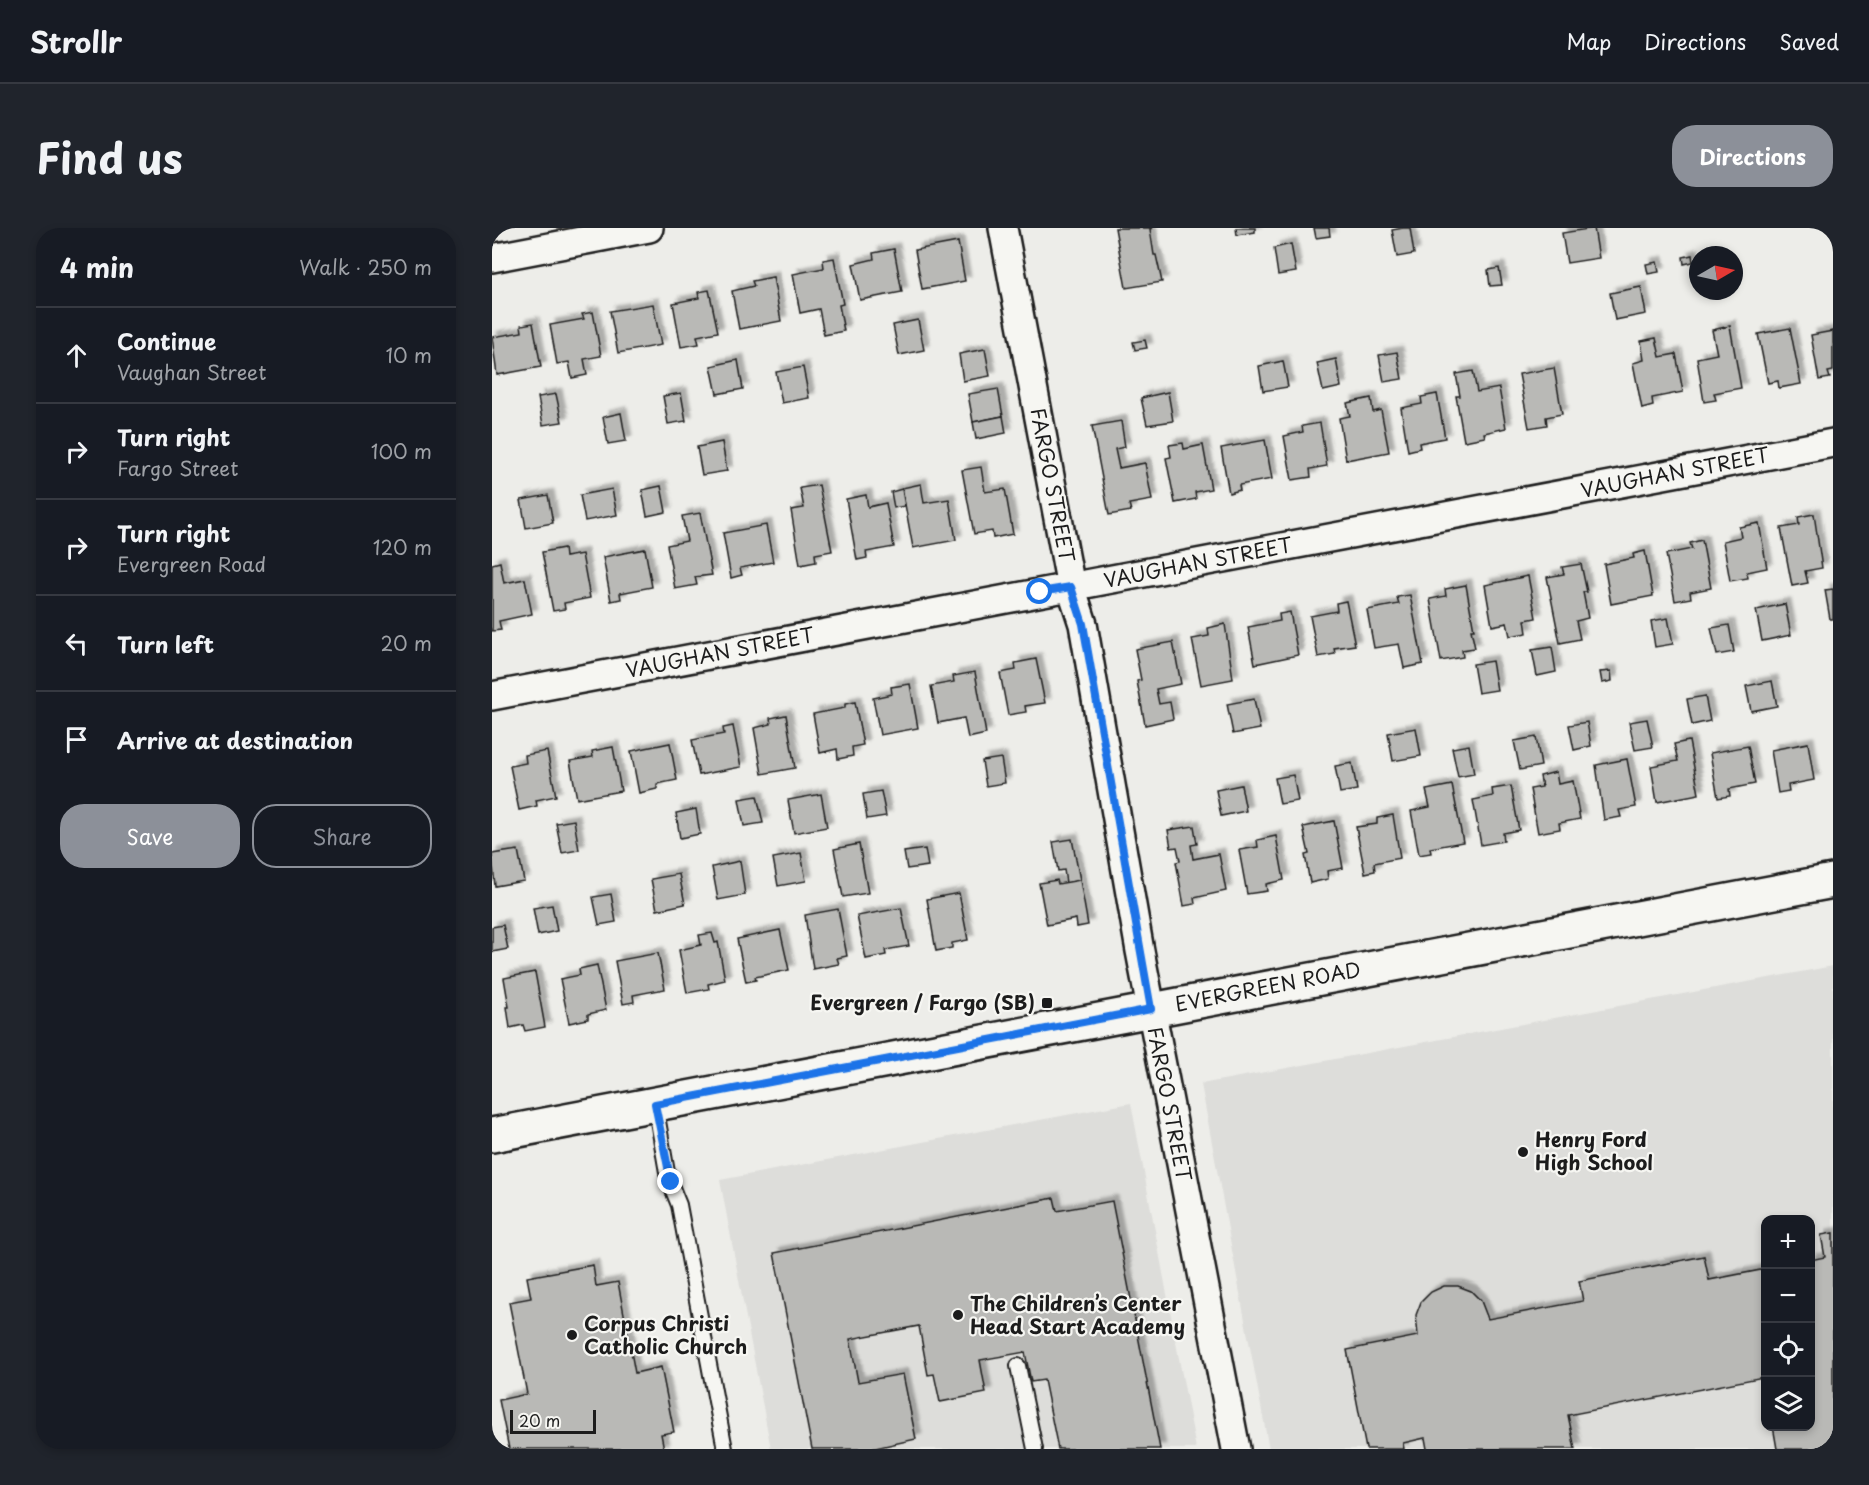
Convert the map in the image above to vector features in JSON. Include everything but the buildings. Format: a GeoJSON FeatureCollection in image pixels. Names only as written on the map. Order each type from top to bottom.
{"type":"FeatureCollection","features":[{"type":"Feature","properties":{"kind":"street"},"geometry":{"type":"LineString","coordinates":[[492,258],[649,228]]}},
{"type":"Feature","properties":{"kind":"street","name":"FARGO STREET"},"geometry":{"type":"LineString","coordinates":[[1003,228],[1071,587],[1083,624],[1151,1009],[1236,1449]]}},
{"type":"Feature","properties":{"kind":"street","name":"VAUGHAN STREET"},"geometry":{"type":"LineString","coordinates":[[492,696],[1833,443]]}},
{"type":"Feature","properties":{"kind":"street","name":"EVERGREEN ROAD"},"geometry":{"type":"LineString","coordinates":[[492,1135],[1833,881]]}},
{"type":"Feature","properties":{"kind":"lane"},"geometry":{"type":"LineString","coordinates":[[655,1104],[669,1178],[680,1205],[725,1449]]}},
{"type":"Feature","properties":{"kind":"lane"},"geometry":{"type":"LineString","coordinates":[[1018,1365],[1035,1449]]}},
{"type":"Feature","properties":{"kind":"shaded area","name":"Henry Ford High School"},"geometry":{"type":"Polygon","coordinates":[[[1833,966],[1833,1449],[1269,1449],[1201,1084],[1833,966]]]}},
{"type":"Feature","properties":{"kind":"shaded area","name":"The Children’s Center Head Start Academy"},"geometry":{"type":"Polygon","coordinates":[[[1131,1103],[1196,1449],[771,1449],[720,1180],[1131,1103]]]}},
{"type":"Feature","properties":{"kind":"place","name":"Evergreen / Fargo (SB)"},"geometry":{"type":"Point","coordinates":[1047,1003]}},
{"type":"Feature","properties":{"kind":"place","name":"Henry Ford High School"},"geometry":{"type":"Point","coordinates":[1523,1152]}},
{"type":"Feature","properties":{"kind":"place","name":"The Children’s Center Head Start Academy"},"geometry":{"type":"Point","coordinates":[958,1315]}},
{"type":"Feature","properties":{"kind":"place","name":"Corpus Christi Catholic Church"},"geometry":{"type":"Point","coordinates":[572,1335]}},
{"type":"Feature","properties":{"kind":"route"},"geometry":{"type":"LineString","coordinates":[[671,1182],[655,1104],[1151,1009],[1083,624],[1071,587],[1040,592]]}}]}
